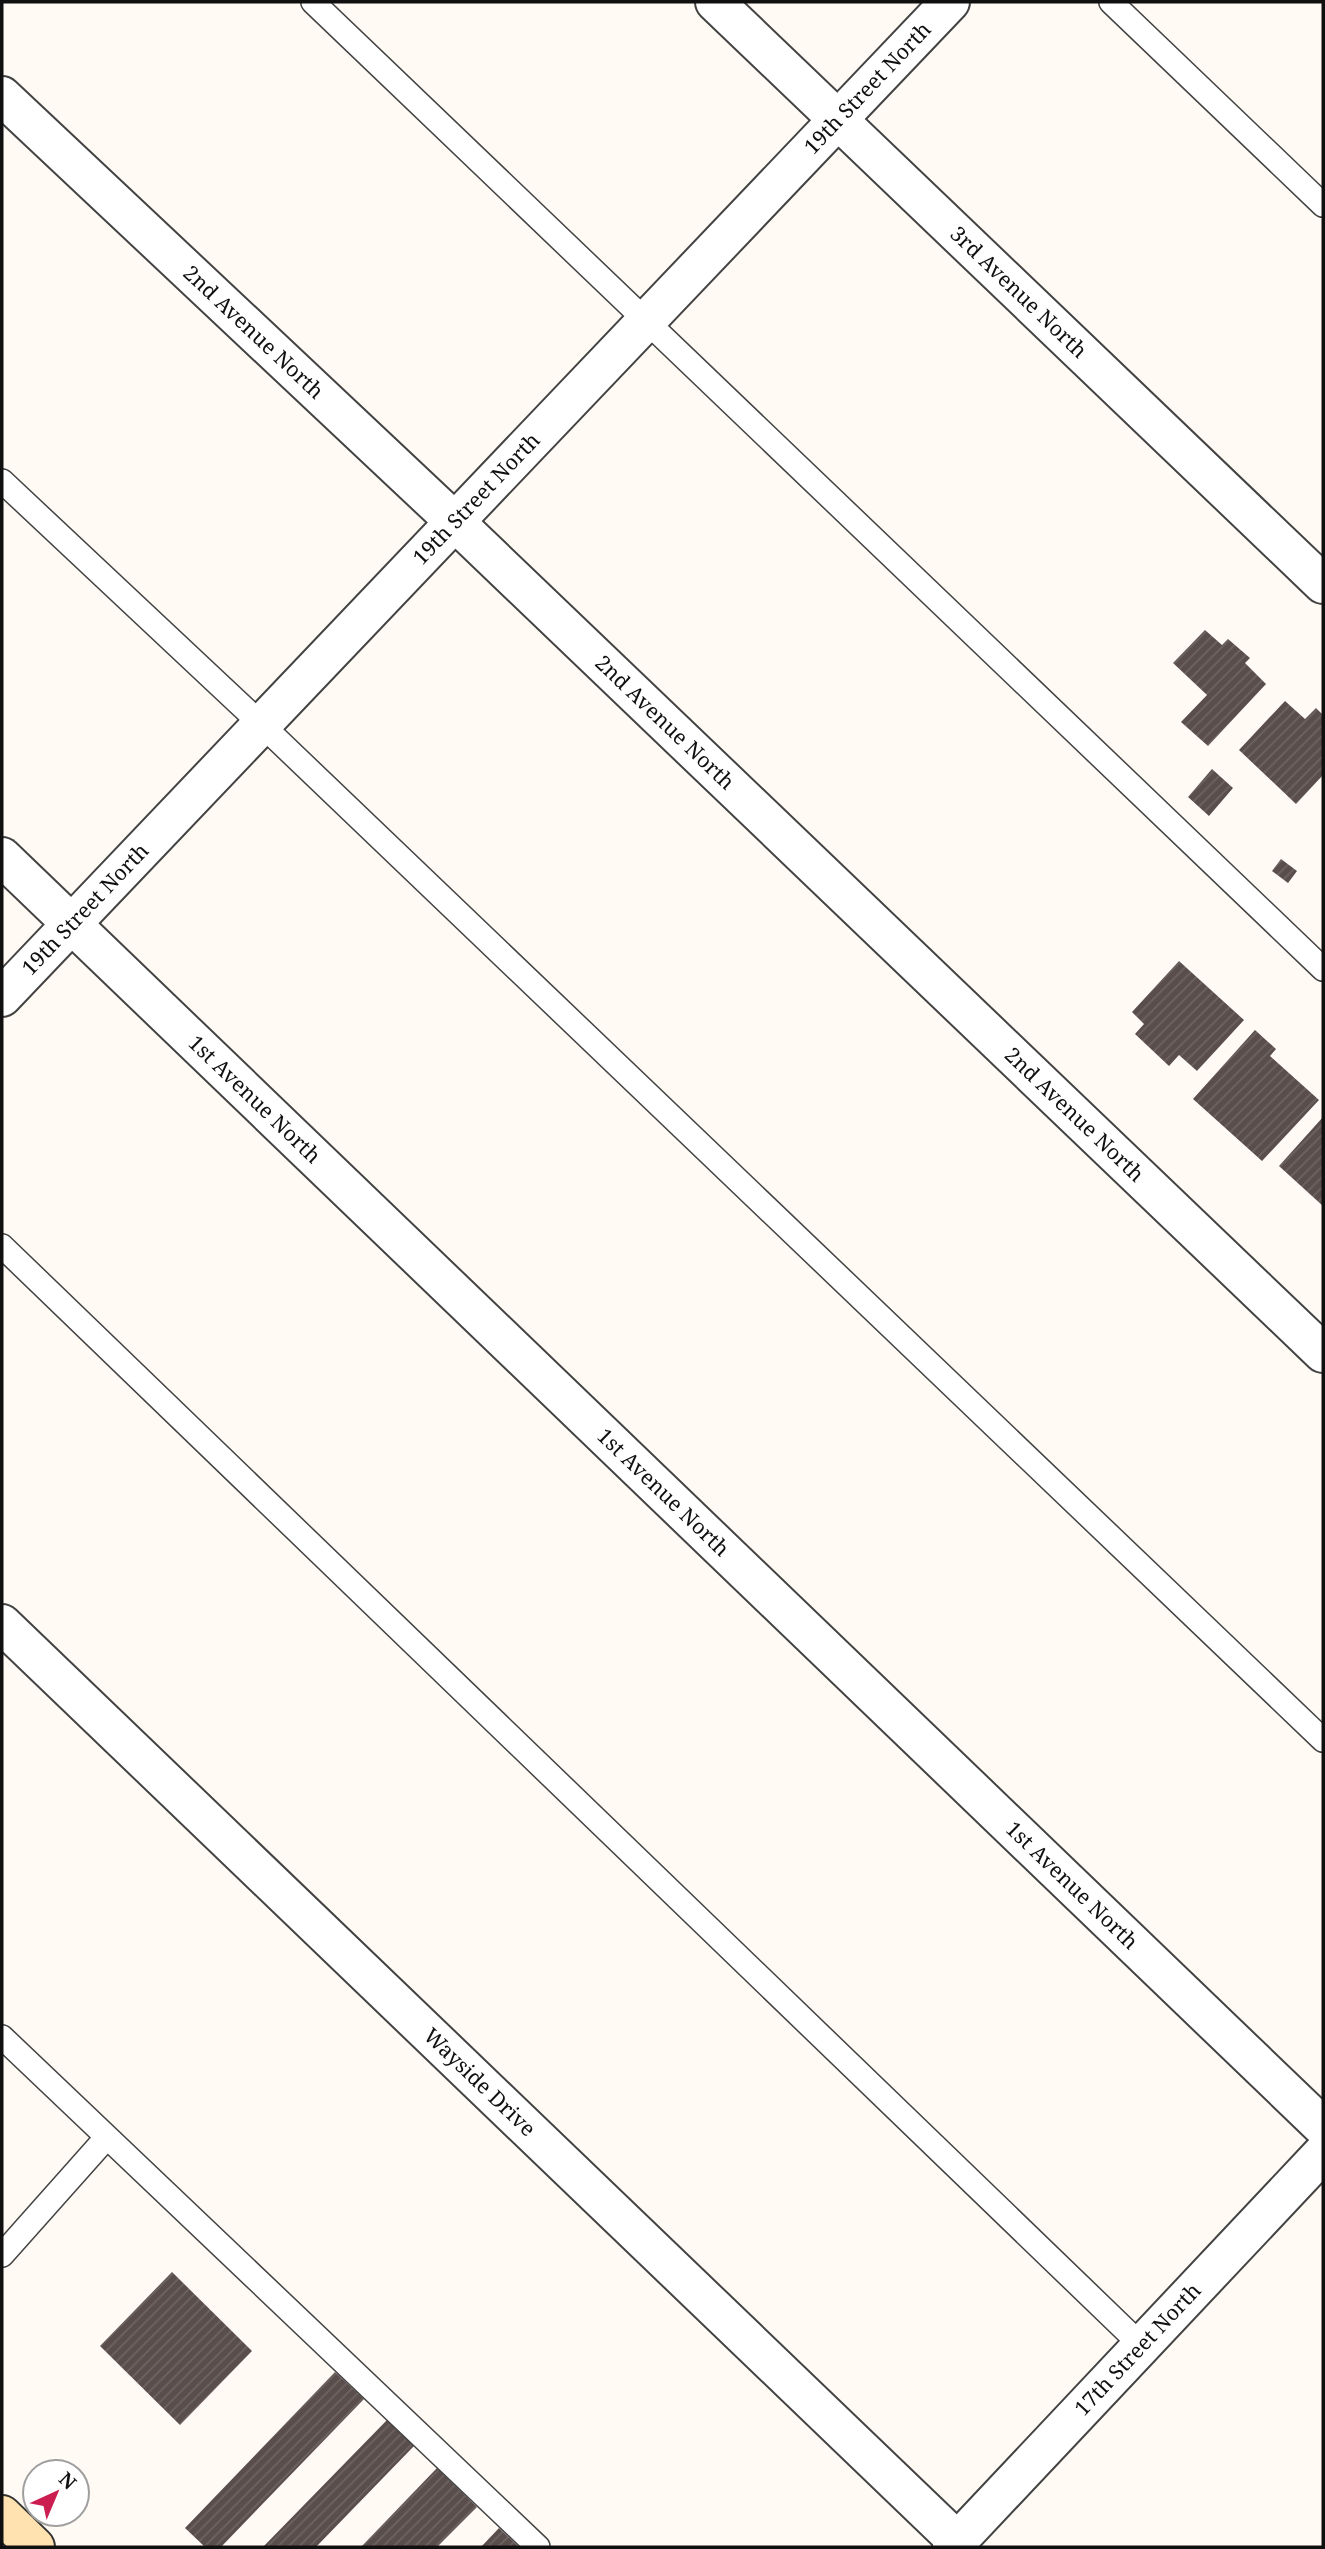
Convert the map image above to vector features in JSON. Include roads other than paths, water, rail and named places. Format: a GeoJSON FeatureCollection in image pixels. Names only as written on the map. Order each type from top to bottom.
{"type":"FeatureCollection","features":[{"type":"Feature","properties":{"kind":"main road"},"geometry":{"type":"LineString","coordinates":[[2,2515],[35,2547]]}},
{"type":"Feature","properties":{"kind":"street","name":"3rd Avenue North"},"geometry":{"type":"LineString","coordinates":[[715,2],[1323,584]]}},
{"type":"Feature","properties":{"kind":"street","name":"19th Street North"},"geometry":{"type":"LineString","coordinates":[[2,997],[950,2]]}},
{"type":"Feature","properties":{"kind":"street","name":"2nd Avenue North"},"geometry":{"type":"LineString","coordinates":[[2,96],[454,521],[1323,1353]]}},
{"type":"Feature","properties":{"kind":"street","name":"1st Avenue North"},"geometry":{"type":"LineString","coordinates":[[2,857],[1323,2127]]}},
{"type":"Feature","properties":{"kind":"street","name":"Wayside Drive"},"geometry":{"type":"LineString","coordinates":[[2,1624],[955,2544]]}},
{"type":"Feature","properties":{"kind":"street","name":"17th Street North"},"geometry":{"type":"LineString","coordinates":[[955,2544],[1323,2153]]}},
{"type":"Feature","properties":{"kind":"lane"},"geometry":{"type":"LineString","coordinates":[[313,2],[1323,969]]}},
{"type":"Feature","properties":{"kind":"lane"},"geometry":{"type":"LineString","coordinates":[[1111,2],[1323,205]]}},
{"type":"Feature","properties":{"kind":"lane"},"geometry":{"type":"LineString","coordinates":[[2,481],[261,724],[1323,1740]]}},
{"type":"Feature","properties":{"kind":"lane"},"geometry":{"type":"LineString","coordinates":[[2,1246],[1142,2346]]}},
{"type":"Feature","properties":{"kind":"lane"},"geometry":{"type":"LineString","coordinates":[[2,2037],[538,2547]]}},
{"type":"Feature","properties":{"kind":"lane"},"geometry":{"type":"LineString","coordinates":[[2,2255],[107,2137]]}}]}
